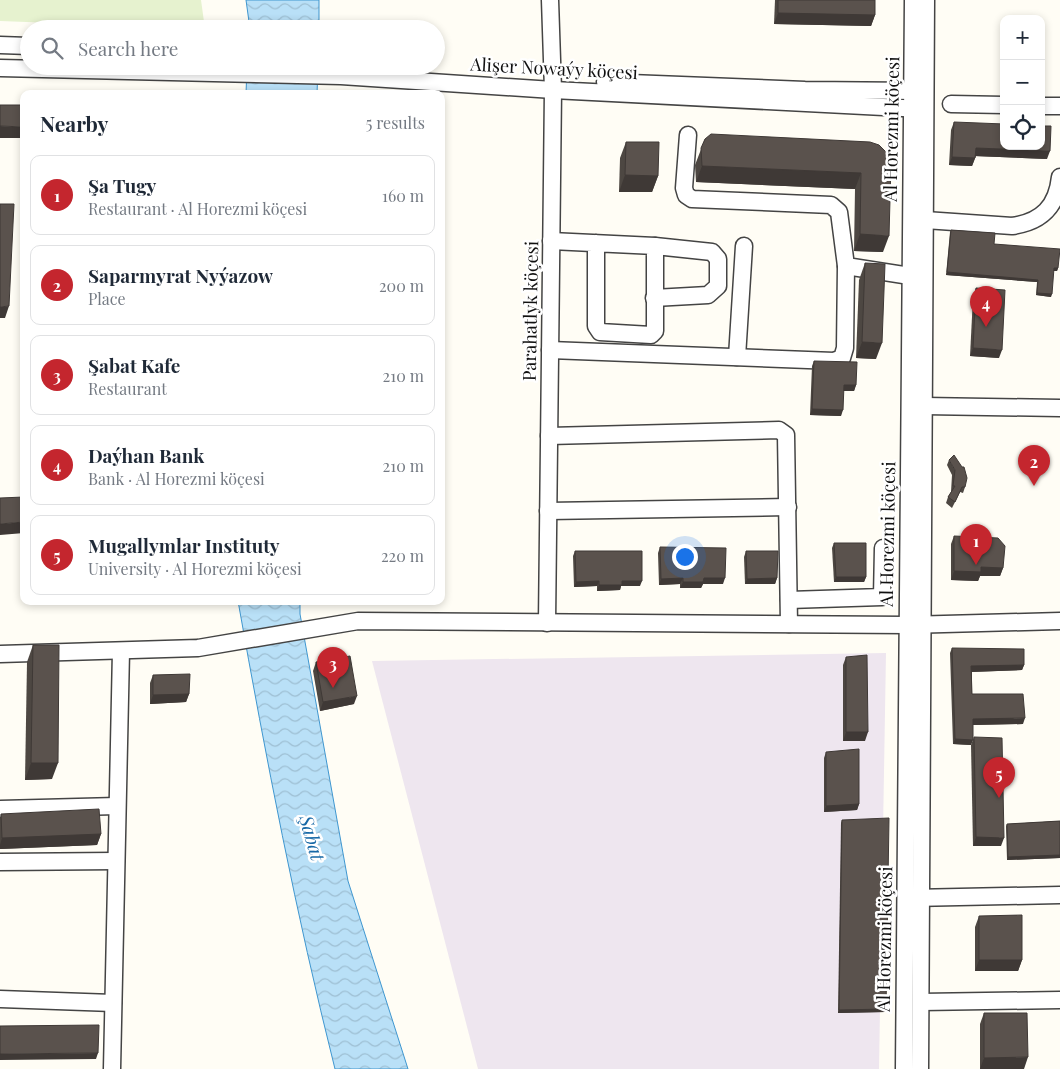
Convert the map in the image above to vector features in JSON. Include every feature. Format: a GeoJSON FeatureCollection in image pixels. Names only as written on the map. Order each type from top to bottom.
{"type":"FeatureCollection","features":[{"type":"Feature","properties":{"kind":"street","name":"Parahatlyk köçesi"},"geometry":{"type":"LineString","coordinates":[[547,623],[553,85],[550,0]]}},
{"type":"Feature","properties":{"kind":"street","name":"Al Horezmi köçesi"},"geometry":{"type":"LineString","coordinates":[[913,0],[919,91]]}},
{"type":"Feature","properties":{"kind":"street","name":"Al Horezmi köçesi"},"geometry":{"type":"LineString","coordinates":[[920,1069],[922,898],[915,625],[910,276],[919,91],[926,0]]}},
{"type":"Feature","properties":{"kind":"street"},"geometry":{"type":"LineString","coordinates":[[0,45],[20,46]]}},
{"type":"Feature","properties":{"kind":"street","name":"Alişer Nowaýy köçesi"},"geometry":{"type":"LineString","coordinates":[[0,68],[20,68]]}},
{"type":"Feature","properties":{"kind":"street","name":"Alişer Nowaýy köçesi"},"geometry":{"type":"LineString","coordinates":[[390,75],[918,109]]}},
{"type":"Feature","properties":{"kind":"street","name":"Alişer Nowaýy köçesi"},"geometry":{"type":"LineString","coordinates":[[553,85],[919,91]]}},
{"type":"Feature","properties":{"kind":"street"},"geometry":{"type":"LineString","coordinates":[[951,104],[1000,105]]}},
{"type":"Feature","properties":{"kind":"street"},"geometry":{"type":"LineString","coordinates":[[1045,106],[1060,106]]}},
{"type":"Feature","properties":{"kind":"street","name":"Al Horezmi köçesi"},"geometry":{"type":"LineString","coordinates":[[904,1069],[905,898],[924,406],[925,220],[918,109]]}},
{"type":"Feature","properties":{"kind":"street"},"geometry":{"type":"LineString","coordinates":[[550,350],[834,361],[842,358],[845,348],[846,266],[839,212],[831,205],[692,199],[686,195],[684,188],[688,135]]}},
{"type":"Feature","properties":{"kind":"street"},"geometry":{"type":"LineString","coordinates":[[925,220],[1012,226],[1024,224],[1040,218],[1048,212],[1053,203],[1060,177]]}},
{"type":"Feature","properties":{"kind":"street"},"geometry":{"type":"LineString","coordinates":[[552,241],[655,246],[712,252],[718,259],[718,286],[708,295],[654,298]]}},
{"type":"Feature","properties":{"kind":"street"},"geometry":{"type":"LineString","coordinates":[[596,243],[596,326],[600,332],[650,335],[655,331],[655,246]]}},
{"type":"Feature","properties":{"kind":"street"},"geometry":{"type":"LineString","coordinates":[[738,357],[744,246]]}},
{"type":"Feature","properties":{"kind":"street"},"geometry":{"type":"LineString","coordinates":[[846,266],[910,276]]}},
{"type":"Feature","properties":{"kind":"street"},"geometry":{"type":"LineString","coordinates":[[924,406],[1060,408]]}},
{"type":"Feature","properties":{"kind":"street"},"geometry":{"type":"LineString","coordinates":[[549,436],[779,430],[786,435],[789,624]]}},
{"type":"Feature","properties":{"kind":"street"},"geometry":{"type":"LineString","coordinates":[[548,510],[788,507]]}},
{"type":"Feature","properties":{"kind":"street"},"geometry":{"type":"LineString","coordinates":[[789,600],[882,597],[883,548]]}},
{"type":"Feature","properties":{"kind":"street"},"geometry":{"type":"LineString","coordinates":[[0,654],[198,648],[358,621],[915,625],[1060,621]]}},
{"type":"Feature","properties":{"kind":"street"},"geometry":{"type":"LineString","coordinates":[[112,1069],[121,651]]}},
{"type":"Feature","properties":{"kind":"street"},"geometry":{"type":"LineString","coordinates":[[0,809],[117,806]]}},
{"type":"Feature","properties":{"kind":"street"},"geometry":{"type":"LineString","coordinates":[[0,862],[116,861]]}},
{"type":"Feature","properties":{"kind":"street"},"geometry":{"type":"LineString","coordinates":[[905,898],[1060,895]]}},
{"type":"Feature","properties":{"kind":"street"},"geometry":{"type":"LineString","coordinates":[[0,999],[113,1003]]}},
{"type":"Feature","properties":{"kind":"street"},"geometry":{"type":"LineString","coordinates":[[921,1002],[1060,1000]]}},
{"type":"Feature","properties":{"kind":"shaded area"},"geometry":{"type":"Polygon","coordinates":[[[886,653],[879,1069],[478,1069],[372,661],[886,653]]]}},
{"type":"Feature","properties":{"kind":"green space"},"geometry":{"type":"Polygon","coordinates":[[[0,0],[201,0],[204,20],[20,20],[20,22],[0,21],[0,0]]]}},
{"type":"Feature","properties":{"kind":"water"},"geometry":{"type":"Polygon","coordinates":[[[246,0],[319,0],[319,20],[249,20],[246,0]]]}},
{"type":"Feature","properties":{"kind":"water"},"geometry":{"type":"Polygon","coordinates":[[[247,75],[318,75],[317,90],[246,90],[247,75]]]}},
{"type":"Feature","properties":{"kind":"water","name":"Şabat"},"geometry":{"type":"Polygon","coordinates":[[[239,605],[300,605],[300,614],[348,881],[408,1069],[335,1069],[307,953],[259,719],[239,605]]]}},
{"type":"Feature","properties":{"kind":"building"},"geometry":{"type":"Polygon","coordinates":[[[778,0],[875,0],[875,15],[778,13],[778,0]]]}},
{"type":"Feature","properties":{"kind":"building"},"geometry":{"type":"Polygon","coordinates":[[[0,105],[20,105],[20,127],[0,126],[0,105]]]}},
{"type":"Feature","properties":{"kind":"building"},"geometry":{"type":"Polygon","coordinates":[[[954,122],[1000,124],[1000,149],[976,148],[975,158],[952,157],[954,122]]]}},
{"type":"Feature","properties":{"kind":"building"},"geometry":{"type":"Polygon","coordinates":[[[1045,126],[1051,126],[1050,151],[1025,150],[1045,150],[1045,126]]]}},
{"type":"Feature","properties":{"kind":"building"},"geometry":{"type":"Polygon","coordinates":[[[711,134],[870,142],[879,145],[887,153],[891,163],[889,236],[860,234],[861,173],[702,166],[701,148],[705,139],[711,134]]]}},
{"type":"Feature","properties":{"kind":"building"},"geometry":{"type":"Polygon","coordinates":[[[626,142],[659,142],[658,176],[625,175],[626,142]]]}},
{"type":"Feature","properties":{"kind":"building"},"geometry":{"type":"Polygon","coordinates":[[[0,204],[14,204],[9,306],[0,307],[0,204]]]}},
{"type":"Feature","properties":{"kind":"building"},"geometry":{"type":"Polygon","coordinates":[[[951,230],[995,233],[994,244],[1060,249],[1058,268],[1054,268],[1052,294],[1037,293],[1038,280],[947,272],[951,230]]]}},
{"type":"Feature","properties":{"kind":"building"},"geometry":{"type":"Polygon","coordinates":[[[865,263],[885,264],[882,343],[862,342],[865,263]]]}},
{"type":"Feature","properties":{"kind":"building"},"geometry":{"type":"Polygon","coordinates":[[[976,288],[1005,290],[1002,350],[973,348],[976,288]]]}},
{"type":"Feature","properties":{"kind":"building"},"geometry":{"type":"Polygon","coordinates":[[[814,361],[857,362],[856,385],[844,385],[843,410],[812,409],[814,361]]]}},
{"type":"Feature","properties":{"kind":"building"},"geometry":{"type":"Polygon","coordinates":[[[954,455],[962,467],[964,467],[967,478],[965,487],[962,487],[955,502],[948,497],[955,486],[953,486],[955,470],[949,460],[954,455]]]}},
{"type":"Feature","properties":{"kind":"building"},"geometry":{"type":"Polygon","coordinates":[[[20,497],[20,522],[0,524],[0,498],[20,497]]]}},
{"type":"Feature","properties":{"kind":"building"},"geometry":{"type":"Polygon","coordinates":[[[954,536],[998,538],[1005,546],[1003,568],[981,567],[981,572],[954,571],[954,536]]]}},
{"type":"Feature","properties":{"kind":"building"},"geometry":{"type":"Polygon","coordinates":[[[834,543],[866,543],[866,577],[836,577],[834,543]]]}},
{"type":"Feature","properties":{"kind":"building"},"geometry":{"type":"Polygon","coordinates":[[[660,547],[726,548],[725,578],[704,578],[703,582],[683,582],[683,578],[661,579],[660,547]]]}},
{"type":"Feature","properties":{"kind":"building"},"geometry":{"type":"Polygon","coordinates":[[[575,551],[642,551],[642,581],[622,581],[622,585],[599,585],[599,581],[576,582],[575,551]]]}},
{"type":"Feature","properties":{"kind":"building"},"geometry":{"type":"Polygon","coordinates":[[[746,551],[778,551],[777,578],[747,579],[746,551]]]}},
{"type":"Feature","properties":{"kind":"building"},"geometry":{"type":"Polygon","coordinates":[[[33,645],[59,645],[58,763],[31,763],[33,645]]]}},
{"type":"Feature","properties":{"kind":"building"},"geometry":{"type":"Polygon","coordinates":[[[952,648],[1024,649],[1024,665],[971,666],[972,694],[1023,694],[1025,718],[973,719],[973,740],[955,739],[952,648]]]}},
{"type":"Feature","properties":{"kind":"building"},"geometry":{"type":"Polygon","coordinates":[[[867,655],[868,732],[846,732],[846,657],[867,655]]]}},
{"type":"Feature","properties":{"kind":"building"},"geometry":{"type":"Polygon","coordinates":[[[350,656],[357,696],[323,702],[316,662],[350,656]]]}},
{"type":"Feature","properties":{"kind":"building"},"geometry":{"type":"Polygon","coordinates":[[[190,674],[189,694],[153,695],[153,675],[190,674]]]}},
{"type":"Feature","properties":{"kind":"building"},"geometry":{"type":"Polygon","coordinates":[[[974,737],[1002,738],[1004,838],[976,837],[974,737]]]}},
{"type":"Feature","properties":{"kind":"building"},"geometry":{"type":"Polygon","coordinates":[[[859,749],[859,804],[826,806],[826,752],[859,749]]]}},
{"type":"Feature","properties":{"kind":"building"},"geometry":{"type":"Polygon","coordinates":[[[99,809],[101,834],[2,838],[1,814],[99,809]]]}},
{"type":"Feature","properties":{"kind":"building"},"geometry":{"type":"Polygon","coordinates":[[[889,818],[886,1009],[839,1010],[842,820],[889,818]]]}},
{"type":"Feature","properties":{"kind":"building"},"geometry":{"type":"Polygon","coordinates":[[[1060,821],[1060,855],[1008,857],[1007,824],[1060,821]]]}},
{"type":"Feature","properties":{"kind":"building"},"geometry":{"type":"Polygon","coordinates":[[[1022,915],[1022,960],[979,960],[979,916],[1022,915]]]}},
{"type":"Feature","properties":{"kind":"building"},"geometry":{"type":"Polygon","coordinates":[[[984,1013],[1027,1013],[1028,1057],[984,1058],[984,1013]]]}},
{"type":"Feature","properties":{"kind":"building"},"geometry":{"type":"Polygon","coordinates":[[[99,1025],[98,1053],[0,1054],[0,1026],[99,1025]]]}},
{"type":"Feature","properties":{"kind":"place","name":"Daýhan Bank"},"geometry":{"type":"Point","coordinates":[986,327]}},
{"type":"Feature","properties":{"kind":"place","name":"Saparmyrat Nyýazow"},"geometry":{"type":"Point","coordinates":[1034,486]}},
{"type":"Feature","properties":{"kind":"place","name":"Şa Tugy"},"geometry":{"type":"Point","coordinates":[976,565]}},
{"type":"Feature","properties":{"kind":"place","name":"Şabat Kafe"},"geometry":{"type":"Point","coordinates":[333,688]}},
{"type":"Feature","properties":{"kind":"place","name":"Mugallymlar Instituty"},"geometry":{"type":"Point","coordinates":[999,798]}}]}
